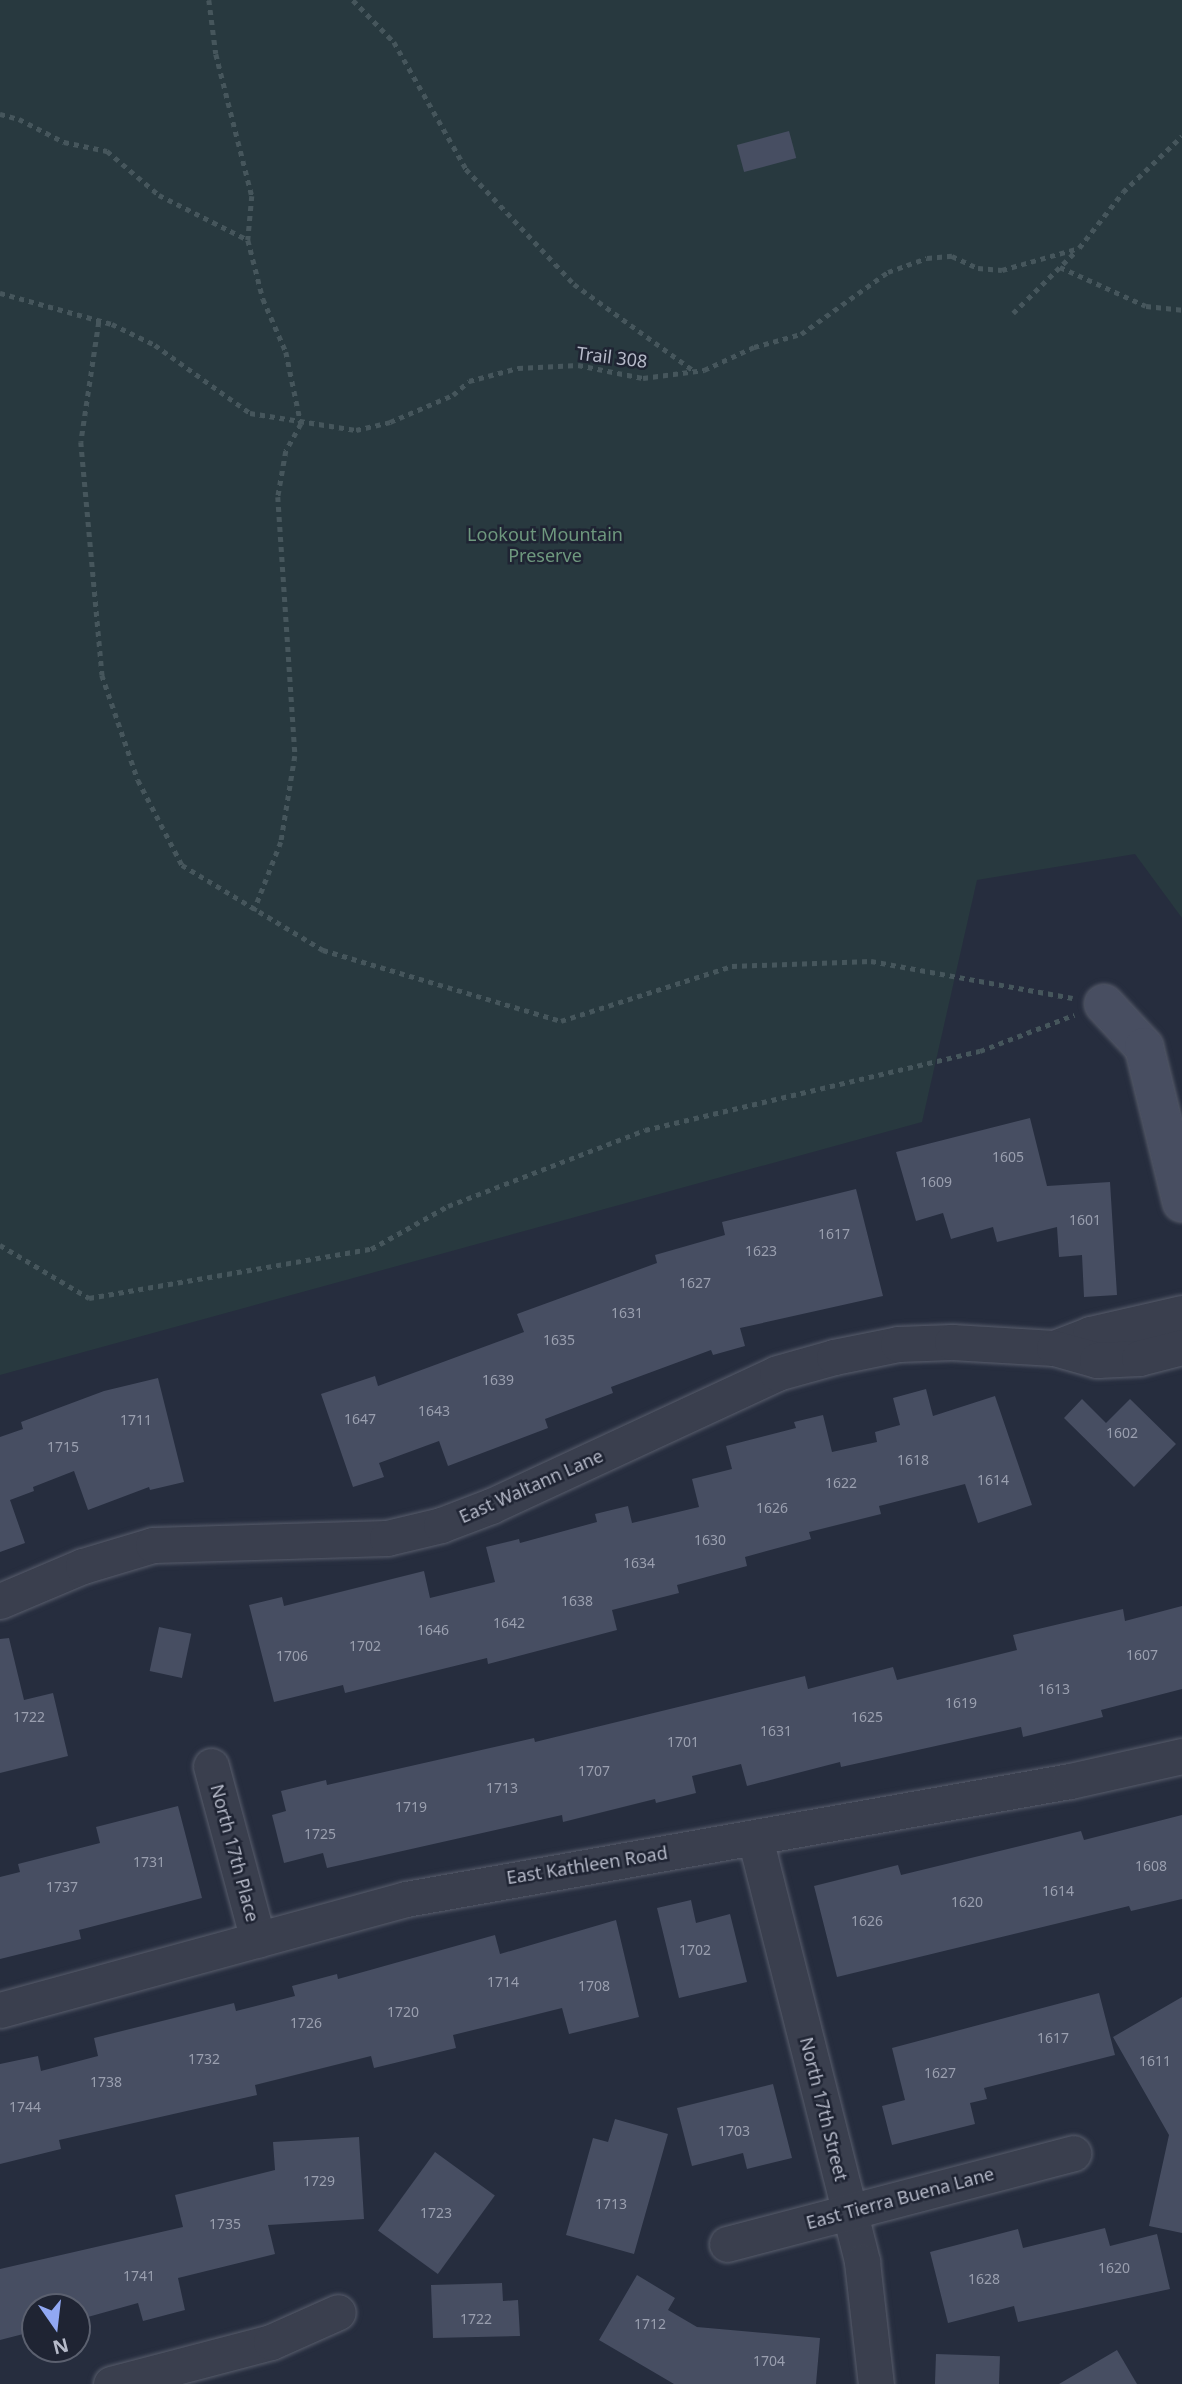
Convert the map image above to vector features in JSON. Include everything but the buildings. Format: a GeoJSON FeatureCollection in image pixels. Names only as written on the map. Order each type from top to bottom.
{"type":"FeatureCollection","features":[{"type":"Feature","properties":{"kind":"street"},"geometry":{"type":"LineString","coordinates":[[1104,1004],[1144,1048],[1182,1202]]}},
{"type":"Feature","properties":{"kind":"street","name":"East Waltann Lane"},"geometry":{"type":"LineString","coordinates":[[0,1601],[83,1566],[153,1545],[387,1538],[440,1525],[491,1506],[776,1373],[834,1357],[898,1344],[1054,1348],[1097,1360],[1110,1346],[1177,1331]]}},
{"type":"Feature","properties":{"kind":"street","name":"East Kathleen Road"},"geometry":{"type":"LineString","coordinates":[[0,2010],[471,1885],[755,1838],[1182,1756]]}},
{"type":"Feature","properties":{"kind":"street","name":"North 17th Place"},"geometry":{"type":"LineString","coordinates":[[211,1766],[258,1940]]}},
{"type":"Feature","properties":{"kind":"street","name":"North 17th Street"},"geometry":{"type":"LineString","coordinates":[[755,1838],[862,2262],[876,2384]]}},
{"type":"Feature","properties":{"kind":"street","name":"East Tierra Buena Lane"},"geometry":{"type":"LineString","coordinates":[[727,2244],[1073,2153]]}},
{"type":"Feature","properties":{"kind":"street"},"geometry":{"type":"LineString","coordinates":[[111,2384],[271,2342],[338,2312]]}},
{"type":"Feature","properties":{"kind":"path"},"geometry":{"type":"LineString","coordinates":[[209,0],[216,54],[252,196],[248,240],[263,299],[286,352],[301,424],[286,451],[278,497],[295,756],[281,842],[254,911]]}},
{"type":"Feature","properties":{"kind":"path"},"geometry":{"type":"LineString","coordinates":[[353,0],[394,42],[467,169],[574,284],[694,371]]}},
{"type":"Feature","properties":{"kind":"path"},"geometry":{"type":"LineString","coordinates":[[0,114],[19,118],[64,142],[107,151],[159,195],[248,240]]}},
{"type":"Feature","properties":{"kind":"path"},"geometry":{"type":"LineString","coordinates":[[1013,313],[1079,248],[1123,192],[1182,136]]}},
{"type":"Feature","properties":{"kind":"path","name":"Trail 308"},"geometry":{"type":"LineString","coordinates":[[0,293],[99,321],[155,345],[250,413],[301,424],[356,430],[390,422],[453,395],[469,381],[518,368],[578,365],[643,378],[694,371],[754,346],[801,334],[888,272],[927,258],[952,256],[978,268],[1002,270],[1079,248]]}},
{"type":"Feature","properties":{"kind":"path"},"geometry":{"type":"LineString","coordinates":[[1060,267],[1146,306],[1182,310]]}},
{"type":"Feature","properties":{"kind":"path"},"geometry":{"type":"LineString","coordinates":[[99,321],[81,442],[102,675],[138,780],[182,865],[254,911],[323,950],[561,1021],[732,966],[871,961],[1104,1004]]}},
{"type":"Feature","properties":{"kind":"path"},"geometry":{"type":"LineString","coordinates":[[0,1245],[89,1298],[371,1249],[448,1206],[645,1130],[980,1051],[1104,1004]]}},
{"type":"Feature","properties":{"kind":"green space","name":"Lookout Mountain Preserve"},"geometry":{"type":"Polygon","coordinates":[[[0,0],[1182,0],[1182,918],[1135,854],[977,880],[922,1122],[0,1375],[0,0]]]}}]}
